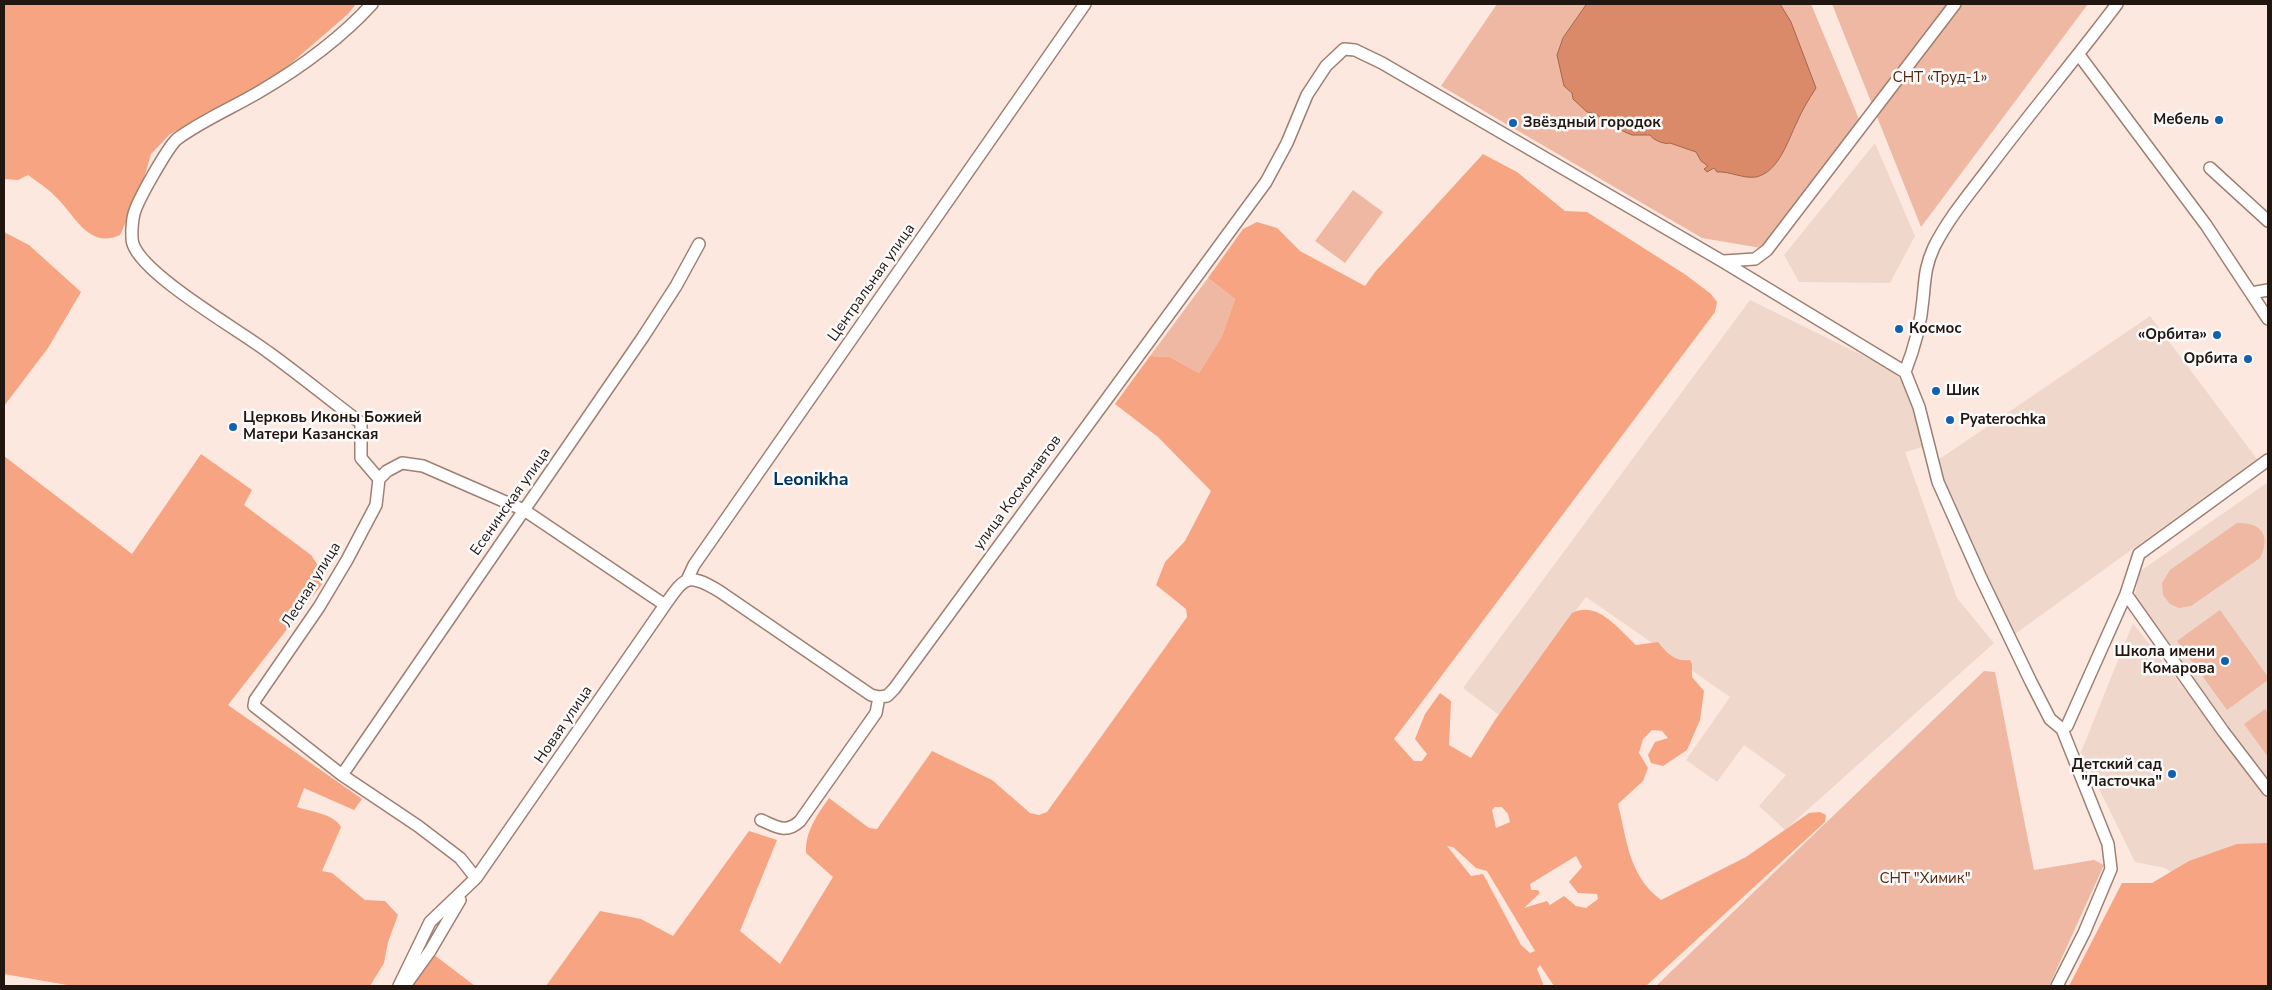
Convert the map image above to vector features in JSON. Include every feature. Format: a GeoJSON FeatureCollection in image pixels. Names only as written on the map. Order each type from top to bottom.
{"type":"FeatureCollection","features":[{"type":"Feature","properties":{"kind":"street"},"geometry":{"type":"LineString","coordinates":[[372,4],[338,38],[259,92],[202,123],[176,140],[159,164],[134,214],[132,243],[155,270],[184,294],[268,352],[361,423],[361,458],[379,479],[402,463],[423,466],[524,510],[665,605]]}},
{"type":"Feature","properties":{"kind":"street","name":"Центральная улица"},"geometry":{"type":"LineString","coordinates":[[686,580],[694,565],[1085,4]]}},
{"type":"Feature","properties":{"kind":"street"},"geometry":{"type":"LineString","coordinates":[[1722,260],[1755,259],[1767,250],[1955,4]]}},
{"type":"Feature","properties":{"kind":"street"},"geometry":{"type":"LineString","coordinates":[[2057,986],[2084,934],[2111,869],[2108,844],[2062,729],[2050,719],[2031,682],[1938,482],[1919,407],[1905,372],[1913,352],[1918,331],[1925,271],[1934,247],[1963,201],[2079,56],[2117,4]]}},
{"type":"Feature","properties":{"kind":"street","name":"улица Космонавтов"},"geometry":{"type":"LineString","coordinates":[[879,697],[886,696],[894,689],[1266,182],[1287,143],[1307,94],[1326,66],[1344,49],[1355,50],[1382,63],[1722,260],[1905,372]]}},
{"type":"Feature","properties":{"kind":"street"},"geometry":{"type":"LineString","coordinates":[[2079,56],[2206,225],[2268,319]]}},
{"type":"Feature","properties":{"kind":"street"},"geometry":{"type":"LineString","coordinates":[[2210,168],[2268,220]]}},
{"type":"Feature","properties":{"kind":"street","name":"Есенинская улица"},"geometry":{"type":"LineString","coordinates":[[342,775],[643,337],[676,286],[699,244]]}},
{"type":"Feature","properties":{"kind":"street"},"geometry":{"type":"LineString","coordinates":[[2251,293],[2268,290]]}},
{"type":"Feature","properties":{"kind":"street"},"geometry":{"type":"LineString","coordinates":[[2062,729],[2067,726],[2126,594],[2139,554],[2268,460]]}},
{"type":"Feature","properties":{"kind":"street","name":"Лесная улица"},"geometry":{"type":"LineString","coordinates":[[342,775],[254,706],[255,700],[319,607],[347,560],[376,505],[379,479]]}},
{"type":"Feature","properties":{"kind":"street"},"geometry":{"type":"LineString","coordinates":[[686,580],[702,581],[719,591],[871,695],[879,697],[876,712],[800,821],[792,828],[783,830],[761,820]]}},
{"type":"Feature","properties":{"kind":"street","name":"Новая улица"},"geometry":{"type":"LineString","coordinates":[[467,887],[476,878],[665,605],[686,580]]}},
{"type":"Feature","properties":{"kind":"street"},"geometry":{"type":"LineString","coordinates":[[2126,594],[2223,731],[2268,790]]}},
{"type":"Feature","properties":{"kind":"street"},"geometry":{"type":"LineString","coordinates":[[342,775],[418,826],[460,858],[476,878]]}},
{"type":"Feature","properties":{"kind":"street"},"geometry":{"type":"LineString","coordinates":[[399,986],[430,922],[467,887]]}},
{"type":"Feature","properties":{"kind":"street"},"geometry":{"type":"LineString","coordinates":[[404,986],[430,952],[467,887]]}},
{"type":"Feature","properties":{"kind":"shaded area"},"geometry":{"type":"Polygon","coordinates":[[[4,4],[356,4],[348,14],[281,72],[208,115],[170,134],[151,154],[141,189],[120,235],[100,238],[85,230],[56,196],[28,175],[18,180],[4,179],[4,4]]]}},
{"type":"Feature","properties":{"kind":"shaded area"},"geometry":{"type":"Polygon","coordinates":[[[1587,4],[1780,4],[1791,22],[1816,88],[1803,109],[1782,154],[1771,169],[1756,177],[1717,172],[1714,168],[1707,172],[1704,169],[1708,166],[1701,161],[1696,152],[1670,143],[1659,142],[1650,135],[1632,135],[1609,125],[1596,114],[1587,112],[1573,99],[1572,93],[1564,86],[1557,55],[1563,38],[1587,4]]]}},
{"type":"Feature","properties":{"kind":"shaded area"},"geometry":{"type":"Polygon","coordinates":[[[1875,143],[1915,236],[1890,283],[1799,282],[1784,255],[1875,143]]]}},
{"type":"Feature","properties":{"kind":"shaded area"},"geometry":{"type":"Polygon","coordinates":[[[1483,154],[1517,172],[1565,211],[1587,212],[1686,275],[1711,294],[1717,302],[1715,312],[1394,739],[1414,761],[1422,761],[1427,754],[1415,739],[1425,714],[1440,693],[1451,701],[1449,745],[1471,758],[1495,720],[1572,613],[1581,610],[1590,610],[1607,618],[1636,645],[1658,642],[1675,658],[1690,660],[1692,664],[1692,677],[1704,691],[1700,720],[1687,750],[1663,766],[1651,763],[1648,755],[1655,742],[1668,738],[1662,731],[1652,730],[1643,739],[1639,753],[1648,768],[1643,781],[1618,804],[1631,857],[1642,880],[1650,891],[1661,900],[1746,857],[1809,813],[1820,812],[1826,815],[1825,822],[1646,986],[1554,986],[1540,965],[1537,969],[1544,986],[546,986],[600,911],[641,919],[673,936],[749,831],[777,840],[740,931],[780,964],[833,877],[806,853],[807,838],[816,817],[829,798],[869,828],[877,829],[932,751],[992,780],[1030,813],[1039,815],[1047,812],[1187,617],[1186,609],[1156,585],[1165,562],[1185,541],[1211,491],[1158,437],[1115,404],[1150,356],[1170,357],[1199,373],[1222,336],[1235,299],[1208,278],[1243,229],[1257,222],[1277,228],[1300,251],[1365,286],[1375,272],[1483,154]],[[1495,807],[1492,810],[1496,828],[1510,822],[1508,814],[1502,807],[1495,807]],[[1447,846],[1471,876],[1483,874],[1521,945],[1530,953],[1535,951],[1487,871],[1476,868],[1453,847],[1447,846]],[[1576,856],[1530,884],[1531,890],[1538,890],[1540,893],[1524,908],[1547,901],[1550,905],[1564,896],[1576,906],[1586,908],[1598,899],[1597,894],[1578,893],[1569,882],[1582,867],[1576,856]]]}},
{"type":"Feature","properties":{"kind":"shaded area"},"geometry":{"type":"Polygon","coordinates":[[[4,232],[29,245],[81,292],[48,348],[4,406],[4,232]]]}},
{"type":"Feature","properties":{"kind":"shaded area"},"geometry":{"type":"Polygon","coordinates":[[[1750,300],[1876,362],[1894,372],[1906,386],[1923,447],[1905,452],[1957,598],[1994,643],[1785,830],[1759,806],[1786,775],[1744,745],[1717,782],[1686,760],[1730,697],[1586,597],[1499,715],[1463,688],[1750,300]]]}},
{"type":"Feature","properties":{"kind":"shaded area"},"geometry":{"type":"Polygon","coordinates":[[[2150,316],[2257,459],[2015,634],[1943,480],[1938,460],[2150,316]]]}},
{"type":"Feature","properties":{"kind":"shaded area"},"geometry":{"type":"Polygon","coordinates":[[[201,454],[252,490],[244,505],[311,555],[323,573],[323,583],[228,705],[362,799],[354,810],[304,788],[297,807],[327,816],[341,827],[322,871],[332,873],[365,900],[385,901],[398,915],[388,942],[384,963],[370,986],[73,986],[4,974],[4,456],[132,554],[201,454]]]}},
{"type":"Feature","properties":{"kind":"shaded area","name":"Школа имени Комарова"},"geometry":{"type":"Polygon","coordinates":[[[2268,482],[2268,775],[2265,777],[2135,596],[2139,572],[2268,482]]]}},
{"type":"Feature","properties":{"kind":"shaded area","name":"Детский сад \"Ласточка\""},"geometry":{"type":"Polygon","coordinates":[[[2133,623],[2268,797],[2268,850],[2226,911],[2165,868],[2135,862],[2081,752],[2133,623]]]}},
{"type":"Feature","properties":{"kind":"shaded area"},"geometry":{"type":"Polygon","coordinates":[[[2268,843],[2268,986],[2069,986],[2122,883],[2152,883],[2189,861],[2237,844],[2268,843]]]}},
{"type":"Feature","properties":{"kind":"shaded area"},"geometry":{"type":"Polygon","coordinates":[[[433,954],[475,986],[408,986],[433,954]]]}},
{"type":"Feature","properties":{"kind":"green space"},"geometry":{"type":"Polygon","coordinates":[[[1497,4],[1811,4],[1859,119],[1761,248],[1702,238],[1441,86],[1497,4]]]}},
{"type":"Feature","properties":{"kind":"green space","name":"СНТ «Труд-1»"},"geometry":{"type":"Polygon","coordinates":[[[1832,4],[2088,4],[1921,227],[1832,4]]]}},
{"type":"Feature","properties":{"kind":"green space"},"geometry":{"type":"Polygon","coordinates":[[[1353,190],[1383,212],[1345,263],[1315,241],[1353,190]]]}},
{"type":"Feature","properties":{"kind":"green space"},"geometry":{"type":"Polygon","coordinates":[[[1208,278],[1235,299],[1222,336],[1199,373],[1170,357],[1150,356],[1208,278]]]}},
{"type":"Feature","properties":{"kind":"green space"},"geometry":{"type":"Polygon","coordinates":[[[2237,523],[2253,525],[2262,532],[2265,543],[2260,558],[2191,606],[2179,608],[2170,604],[2163,595],[2162,583],[2170,570],[2237,523]]]}},
{"type":"Feature","properties":{"kind":"green space"},"geometry":{"type":"Polygon","coordinates":[[[2220,610],[2268,677],[2268,680],[2227,710],[2177,641],[2220,610]]]}},
{"type":"Feature","properties":{"kind":"green space","name":"СНТ \"Химик\""},"geometry":{"type":"Polygon","coordinates":[[[1984,671],[1995,672],[2034,870],[2094,860],[2104,865],[2049,986],[1656,986],[1984,671]]]}},
{"type":"Feature","properties":{"kind":"green space"},"geometry":{"type":"Polygon","coordinates":[[[2265,709],[2268,713],[2268,757],[2244,724],[2265,709]]]}},
{"type":"Feature","properties":{"kind":"place","name":"Мебель"},"geometry":{"type":"Point","coordinates":[2219,120]}},
{"type":"Feature","properties":{"kind":"place","name":"Звёздный городок"},"geometry":{"type":"Point","coordinates":[1513,123]}},
{"type":"Feature","properties":{"kind":"place","name":"Космос"},"geometry":{"type":"Point","coordinates":[1899,329]}},
{"type":"Feature","properties":{"kind":"place","name":"«Орбита»"},"geometry":{"type":"Point","coordinates":[2217,335]}},
{"type":"Feature","properties":{"kind":"place","name":"Орбита"},"geometry":{"type":"Point","coordinates":[2248,359]}},
{"type":"Feature","properties":{"kind":"place","name":"Шик"},"geometry":{"type":"Point","coordinates":[1936,391]}},
{"type":"Feature","properties":{"kind":"place","name":"Pyaterochka"},"geometry":{"type":"Point","coordinates":[1950,420]}},
{"type":"Feature","properties":{"kind":"place","name":"Церковь Иконы Божией Матери Казанская"},"geometry":{"type":"Point","coordinates":[233,427]}},
{"type":"Feature","properties":{"kind":"place","name":"Школа имени Комарова"},"geometry":{"type":"Point","coordinates":[2225,661]}},
{"type":"Feature","properties":{"kind":"place","name":"Детский сад \"Ласточка\""},"geometry":{"type":"Point","coordinates":[2172,774]}},
{"type":"Feature","properties":{"kind":"district","name":"Leonikha"},"geometry":{"type":"Point","coordinates":[811,481]}}]}
